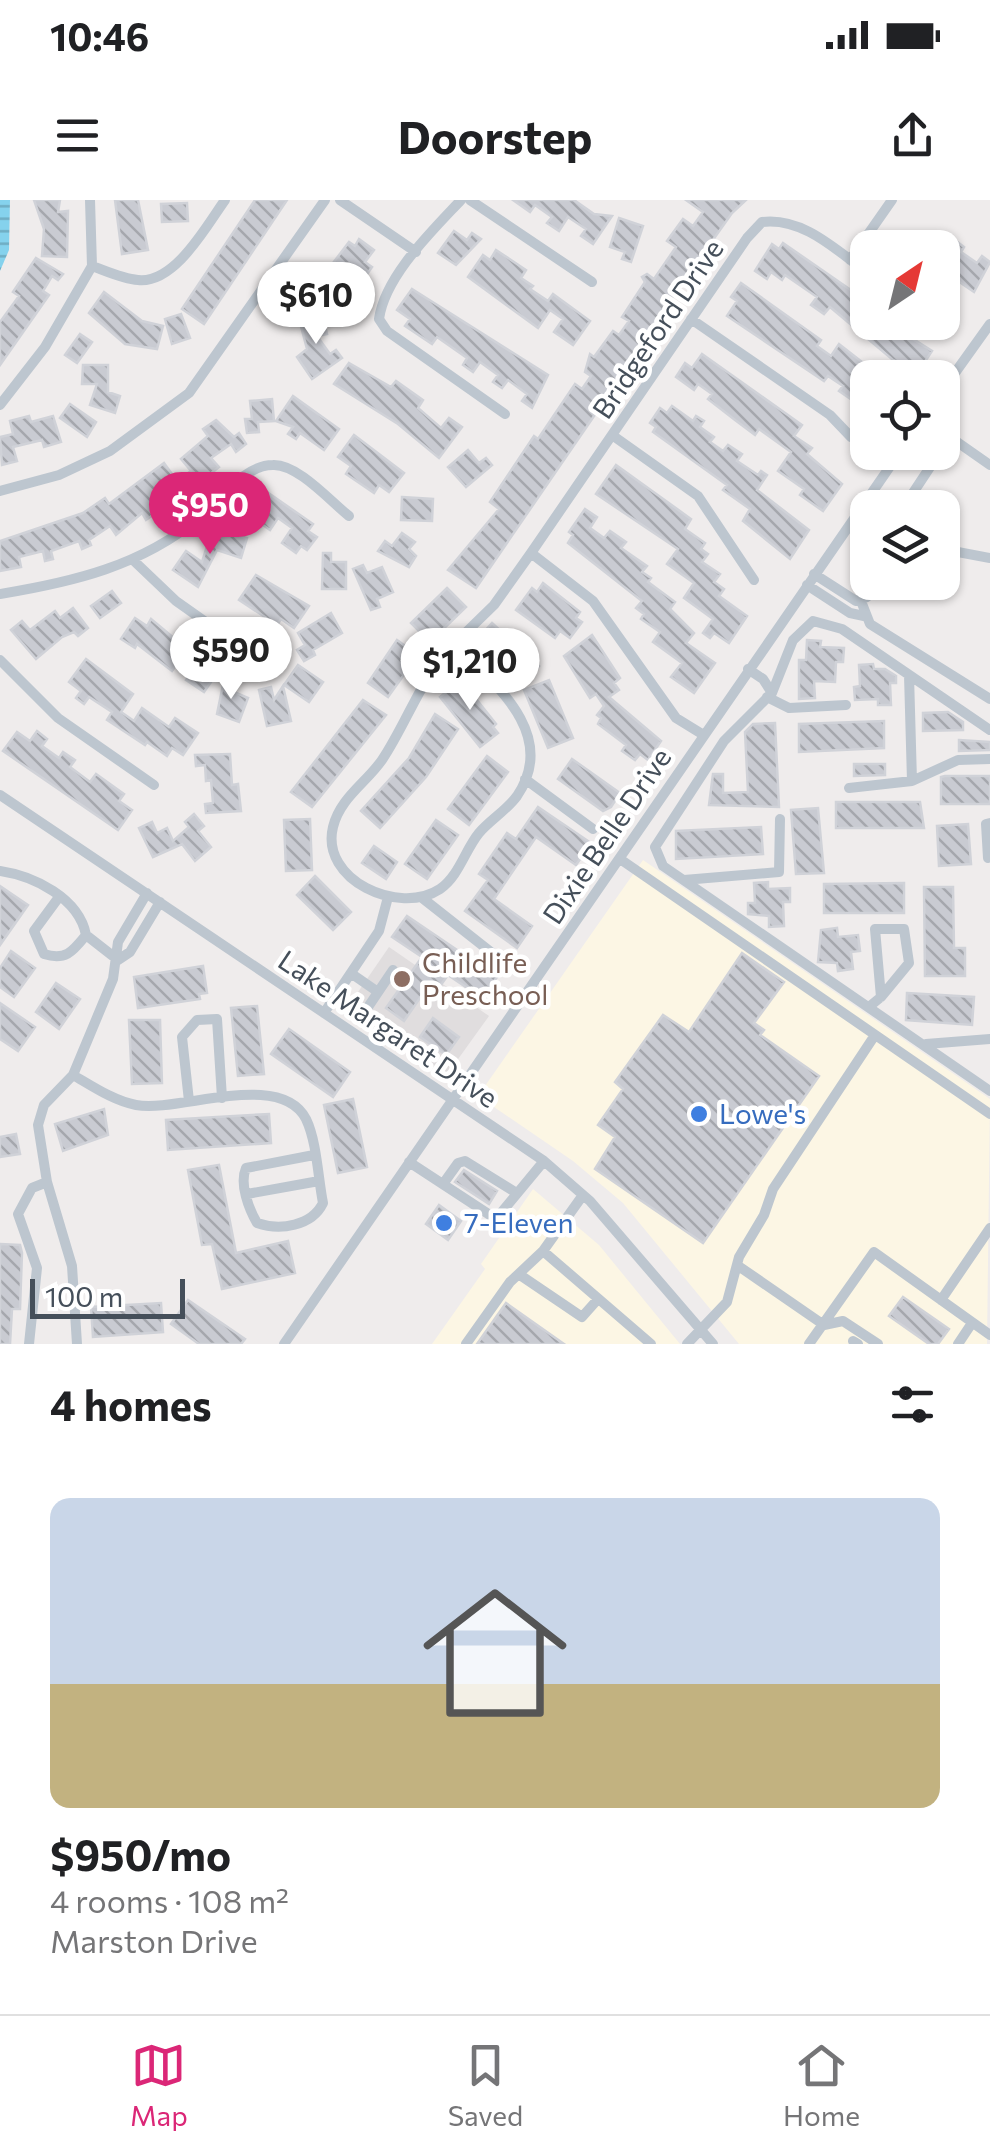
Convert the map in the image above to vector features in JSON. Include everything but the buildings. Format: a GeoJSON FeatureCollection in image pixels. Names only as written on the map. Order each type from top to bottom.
{"type":"FeatureCollection","features":[{"type":"Feature","properties":{"kind":"street"},"geometry":{"type":"LineString","coordinates":[[0,405],[62,319],[92,266],[90,200]]}},
{"type":"Feature","properties":{"kind":"street"},"geometry":{"type":"LineString","coordinates":[[92,266],[140,281],[154,278],[199,237],[224,200]]}},
{"type":"Feature","properties":{"kind":"street"},"geometry":{"type":"LineString","coordinates":[[0,491],[59,475],[110,450],[189,393],[325,200]]}},
{"type":"Feature","properties":{"kind":"street"},"geometry":{"type":"LineString","coordinates":[[340,200],[416,252]]}},
{"type":"Feature","properties":{"kind":"street"},"geometry":{"type":"LineString","coordinates":[[462,200],[416,252],[381,305],[379,319],[386,331],[506,414]]}},
{"type":"Feature","properties":{"kind":"street"},"geometry":{"type":"LineString","coordinates":[[470,200],[592,282]]}},
{"type":"Feature","properties":{"kind":"street"},"geometry":{"type":"LineString","coordinates":[[871,230],[892,200]]}},
{"type":"Feature","properties":{"kind":"street","name":"Bridgeford Drive"},"geometry":{"type":"LineString","coordinates":[[388,897],[363,886],[344,868],[331,846],[333,828],[340,809],[394,741],[432,666],[494,605],[762,222],[783,219],[806,229],[850,260]]}},
{"type":"Feature","properties":{"kind":"street"},"geometry":{"type":"LineString","coordinates":[[691,319],[830,415],[850,437]]}},
{"type":"Feature","properties":{"kind":"street"},"geometry":{"type":"LineString","coordinates":[[960,366],[990,324]]}},
{"type":"Feature","properties":{"kind":"street"},"geometry":{"type":"LineString","coordinates":[[612,436],[698,496],[754,580]]}},
{"type":"Feature","properties":{"kind":"street"},"geometry":{"type":"LineString","coordinates":[[960,444],[990,465]]}},
{"type":"Feature","properties":{"kind":"street"},"geometry":{"type":"LineString","coordinates":[[0,594],[74,582],[133,560],[200,517],[256,468],[276,464],[290,469],[349,516]]}},
{"type":"Feature","properties":{"kind":"street","name":"Dixie Belle Drive"},"geometry":{"type":"LineString","coordinates":[[284,1344],[887,470]]}},
{"type":"Feature","properties":{"kind":"street"},"geometry":{"type":"LineString","coordinates":[[960,552],[990,558]]}},
{"type":"Feature","properties":{"kind":"street"},"geometry":{"type":"LineString","coordinates":[[531,554],[593,601],[676,718],[702,734]]}},
{"type":"Feature","properties":{"kind":"street"},"geometry":{"type":"LineString","coordinates":[[133,560],[176,601],[258,658]]}},
{"type":"Feature","properties":{"kind":"street"},"geometry":{"type":"LineString","coordinates":[[814,574],[850,594]]}},
{"type":"Feature","properties":{"kind":"street"},"geometry":{"type":"LineString","coordinates":[[806,585],[850,612],[864,616]]}},
{"type":"Feature","properties":{"kind":"street"},"geometry":{"type":"LineString","coordinates":[[861,600],[870,624],[990,699]]}},
{"type":"Feature","properties":{"kind":"street"},"geometry":{"type":"LineString","coordinates":[[990,730],[832,623],[813,621],[793,640],[769,695],[732,730],[656,840],[656,854],[664,866],[990,1091]]}},
{"type":"Feature","properties":{"kind":"street"},"geometry":{"type":"LineString","coordinates":[[324,1013],[379,931],[388,897],[421,897],[441,888],[455,873],[476,836],[516,798],[525,779],[531,755],[517,706],[454,644]]}},
{"type":"Feature","properties":{"kind":"street"},"geometry":{"type":"LineString","coordinates":[[0,660],[58,718],[154,785]]}},
{"type":"Feature","properties":{"kind":"street"},"geometry":{"type":"LineString","coordinates":[[748,669],[763,678],[769,695],[789,708],[846,705]]}},
{"type":"Feature","properties":{"kind":"street"},"geometry":{"type":"LineString","coordinates":[[909,675],[912,781]]}},
{"type":"Feature","properties":{"kind":"street"},"geometry":{"type":"LineString","coordinates":[[849,788],[912,781],[958,760],[990,759]]}},
{"type":"Feature","properties":{"kind":"street"},"geometry":{"type":"LineString","coordinates":[[525,779],[593,829]]}},
{"type":"Feature","properties":{"kind":"street","name":"Lake Margaret Drive"},"geometry":{"type":"LineString","coordinates":[[0,795],[544,1161],[583,1195],[713,1344]]}},
{"type":"Feature","properties":{"kind":"street"},"geometry":{"type":"LineString","coordinates":[[684,880],[779,872],[780,819]]}},
{"type":"Feature","properties":{"kind":"street"},"geometry":{"type":"LineString","coordinates":[[988,858],[986,824],[990,823]]}},
{"type":"Feature","properties":{"kind":"street"},"geometry":{"type":"LineString","coordinates":[[620,858],[990,1114]]}},
{"type":"Feature","properties":{"kind":"street"},"geometry":{"type":"LineString","coordinates":[[0,871],[28,875],[60,897],[82,916],[86,934],[118,960]]}},
{"type":"Feature","properties":{"kind":"street"},"geometry":{"type":"LineString","coordinates":[[77,1344],[72,1266],[47,1182],[38,1125],[44,1105],[73,1075],[118,960],[118,942],[148,893]]}},
{"type":"Feature","properties":{"kind":"street"},"geometry":{"type":"LineString","coordinates":[[60,897],[34,932],[44,954],[56,958],[70,955],[86,934]]}},
{"type":"Feature","properties":{"kind":"street"},"geometry":{"type":"LineString","coordinates":[[421,897],[510,967]]}},
{"type":"Feature","properties":{"kind":"street"},"geometry":{"type":"LineString","coordinates":[[118,960],[130,952],[160,902]]}},
{"type":"Feature","properties":{"kind":"street"},"geometry":{"type":"LineString","coordinates":[[870,1006],[882,997],[908,963],[904,929],[875,930],[882,997]]}},
{"type":"Feature","properties":{"kind":"street"},"geometry":{"type":"LineString","coordinates":[[366,1010],[394,970]]}},
{"type":"Feature","properties":{"kind":"street"},"geometry":{"type":"LineString","coordinates":[[352,974],[378,992]]}},
{"type":"Feature","properties":{"kind":"street"},"geometry":{"type":"LineString","coordinates":[[189,1102],[181,1047],[188,1026],[197,1020],[217,1018],[222,1098]]}},
{"type":"Feature","properties":{"kind":"street"},"geometry":{"type":"LineString","coordinates":[[687,1344],[727,1302],[738,1265],[774,1186],[875,1035]]}},
{"type":"Feature","properties":{"kind":"street"},"geometry":{"type":"LineString","coordinates":[[925,1044],[990,1039]]}},
{"type":"Feature","properties":{"kind":"street"},"geometry":{"type":"LineString","coordinates":[[73,1075],[140,1106],[262,1094],[297,1108],[307,1121],[314,1155],[323,1204],[308,1221],[270,1228],[257,1223],[243,1176],[246,1168],[314,1155]]}},
{"type":"Feature","properties":{"kind":"street"},"geometry":{"type":"LineString","coordinates":[[443,1184],[458,1163],[466,1160],[515,1192]]}},
{"type":"Feature","properties":{"kind":"street"},"geometry":{"type":"LineString","coordinates":[[409,1162],[496,1219],[544,1161]]}},
{"type":"Feature","properties":{"kind":"street"},"geometry":{"type":"LineString","coordinates":[[247,1194],[319,1181]]}},
{"type":"Feature","properties":{"kind":"street"},"geometry":{"type":"LineString","coordinates":[[30,1344],[38,1268],[18,1214],[32,1188],[47,1182]]}},
{"type":"Feature","properties":{"kind":"street"},"geometry":{"type":"LineString","coordinates":[[466,1344],[583,1195]]}},
{"type":"Feature","properties":{"kind":"street"},"geometry":{"type":"LineString","coordinates":[[942,1300],[990,1228]]}},
{"type":"Feature","properties":{"kind":"street"},"geometry":{"type":"LineString","coordinates":[[542,1251],[651,1344]]}},
{"type":"Feature","properties":{"kind":"street"},"geometry":{"type":"LineString","coordinates":[[809,1344],[874,1252],[990,1335]]}},
{"type":"Feature","properties":{"kind":"street"},"geometry":{"type":"LineString","coordinates":[[738,1265],[824,1325],[843,1320],[856,1340],[878,1344]]}},
{"type":"Feature","properties":{"kind":"street"},"geometry":{"type":"LineString","coordinates":[[520,1274],[582,1318],[598,1299]]}},
{"type":"Feature","properties":{"kind":"street"},"geometry":{"type":"LineString","coordinates":[[958,1344],[972,1322]]}},
{"type":"Feature","properties":{"kind":"shaded area"},"geometry":{"type":"Polygon","coordinates":[[[643,860],[990,1099],[987,1344],[739,1344],[623,1203],[573,1161],[478,1096],[643,860]]]}},
{"type":"Feature","properties":{"kind":"shaded area","name":"Childlife Preschool"},"geometry":{"type":"Polygon","coordinates":[[[389,947],[489,1016],[448,1073],[432,1071],[345,1011],[389,947]]]}},
{"type":"Feature","properties":{"kind":"shaded area"},"geometry":{"type":"Polygon","coordinates":[[[533,1189],[599,1245],[680,1344],[432,1344],[485,1269],[481,1264],[533,1189]]]}},
{"type":"Feature","properties":{"kind":"water"},"geometry":{"type":"Polygon","coordinates":[[[0,200],[10,200],[9,250],[0,271],[0,200]]]}},
{"type":"Feature","properties":{"kind":"place","name":"Childlife Preschool"},"geometry":{"type":"Point","coordinates":[402,979]}},
{"type":"Feature","properties":{"kind":"place","name":"Lowe's"},"geometry":{"type":"Point","coordinates":[699,1114]}},
{"type":"Feature","properties":{"kind":"place","name":"7-Eleven"},"geometry":{"type":"Point","coordinates":[444,1223]}}]}
